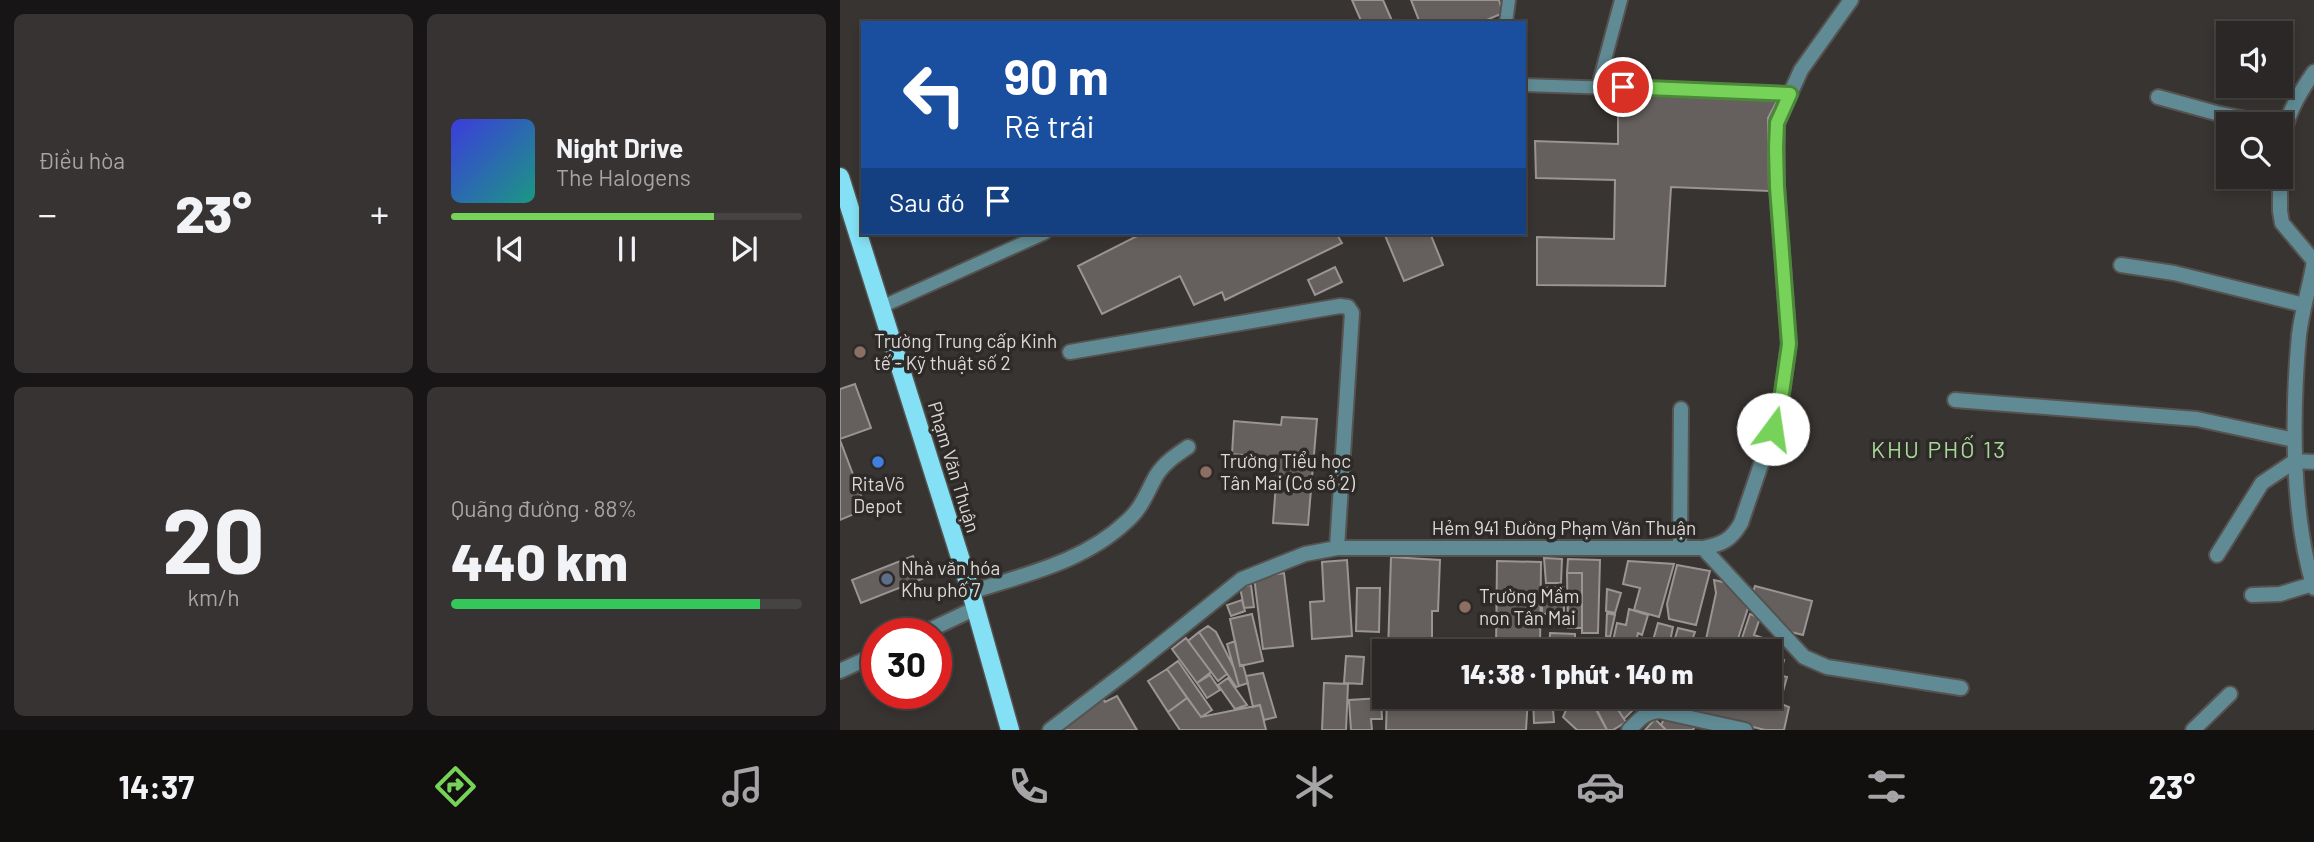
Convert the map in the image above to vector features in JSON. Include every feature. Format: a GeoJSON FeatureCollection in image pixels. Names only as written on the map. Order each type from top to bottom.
{"type":"FeatureCollection","features":[{"type":"Feature","properties":{"kind":"main road","name":"Phạm Văn Thuận"},"geometry":{"type":"LineString","coordinates":[[840,177],[844,204],[881,307],[974,600],[1010,730]]}},
{"type":"Feature","properties":{"kind":"street","name":"Hẻm 941 Đường Phạm Văn Thuận"},"geometry":{"type":"LineString","coordinates":[[1050,730],[1242,579],[1305,554],[1337,548],[1703,548],[1724,544],[1734,535],[1741,523],[1773,429],[1782,393],[1789,344],[1777,187],[1777,123],[1801,70],[1851,0]]}},
{"type":"Feature","properties":{"kind":"street"},"geometry":{"type":"LineString","coordinates":[[2288,112],[2314,72]]}},
{"type":"Feature","properties":{"kind":"street"},"geometry":{"type":"LineString","coordinates":[[2158,97],[2216,113]]}},
{"type":"Feature","properties":{"kind":"street"},"geometry":{"type":"LineString","coordinates":[[2252,595],[2280,594],[2313,586],[2299,505],[2294,440],[2299,335],[2314,261],[2283,223],[2280,189]]}},
{"type":"Feature","properties":{"kind":"street"},"geometry":{"type":"LineString","coordinates":[[2121,265],[2174,273],[2304,305]]}},
{"type":"Feature","properties":{"kind":"street"},"geometry":{"type":"LineString","coordinates":[[1070,352],[1340,306],[1348,307],[1352,313],[1337,548]]}},
{"type":"Feature","properties":{"kind":"street"},"geometry":{"type":"LineString","coordinates":[[1955,400],[2197,419],[2294,440]]}},
{"type":"Feature","properties":{"kind":"street"},"geometry":{"type":"LineString","coordinates":[[1680,547],[1681,409]]}},
{"type":"Feature","properties":{"kind":"street"},"geometry":{"type":"LineString","coordinates":[[946,618],[974,600],[1093,548],[1128,521],[1141,506],[1168,461],[1188,447]]}},
{"type":"Feature","properties":{"kind":"street"},"geometry":{"type":"LineString","coordinates":[[2217,555],[2262,483],[2295,461],[2314,462]]}},
{"type":"Feature","properties":{"kind":"street"},"geometry":{"type":"LineString","coordinates":[[1703,548],[1804,657],[1827,667],[1961,688]]}},
{"type":"Feature","properties":{"kind":"street"},"geometry":{"type":"LineString","coordinates":[[840,671],[861,661]]}},
{"type":"Feature","properties":{"kind":"street"},"geometry":{"type":"LineString","coordinates":[[2193,730],[2230,694]]}},
{"type":"Feature","properties":{"kind":"street"},"geometry":{"type":"LineString","coordinates":[[1629,730],[1650,711],[1745,730]]}},
{"type":"Feature","properties":{"kind":"lane"},"geometry":{"type":"LineString","coordinates":[[1507,21],[1509,0]]}},
{"type":"Feature","properties":{"kind":"lane"},"geometry":{"type":"LineString","coordinates":[[1598,86],[1621,0]]}},
{"type":"Feature","properties":{"kind":"lane"},"geometry":{"type":"LineString","coordinates":[[1526,85],[1790,94]]}},
{"type":"Feature","properties":{"kind":"lane"},"geometry":{"type":"LineString","coordinates":[[881,307],[1041,235]]}},
{"type":"Feature","properties":{"kind":"building"},"geometry":{"type":"Polygon","coordinates":[[[1352,0],[1383,0],[1392,21],[1361,21],[1352,0]]]}},
{"type":"Feature","properties":{"kind":"building"},"geometry":{"type":"Polygon","coordinates":[[[1411,0],[1499,0],[1503,13],[1485,21],[1419,21],[1411,0]]]}},
{"type":"Feature","properties":{"kind":"building"},"geometry":{"type":"Polygon","coordinates":[[[1618,92],[1778,99],[1768,118],[1769,191],[1671,187],[1665,286],[1537,285],[1537,237],[1614,239],[1615,180],[1536,178],[1535,141],[1618,144],[1618,92]]]}},
{"type":"Feature","properties":{"kind":"building"},"geometry":{"type":"Polygon","coordinates":[[[1139,235],[1337,235],[1342,243],[1225,300],[1222,292],[1194,305],[1180,276],[1102,314],[1078,266],[1139,235]]]}},
{"type":"Feature","properties":{"kind":"building"},"geometry":{"type":"Polygon","coordinates":[[[1385,235],[1431,235],[1443,265],[1404,281],[1385,235]]]}},
{"type":"Feature","properties":{"kind":"building"},"geometry":{"type":"Polygon","coordinates":[[[1335,267],[1342,282],[1315,295],[1308,280],[1335,267]]]}},
{"type":"Feature","properties":{"kind":"building"},"geometry":{"type":"Polygon","coordinates":[[[855,384],[871,428],[840,439],[840,389],[855,384]]]}},
{"type":"Feature","properties":{"kind":"building"},"geometry":{"type":"Polygon","coordinates":[[[1282,417],[1317,419],[1308,525],[1273,523],[1278,458],[1232,454],[1234,421],[1281,425],[1282,417]]]}},
{"type":"Feature","properties":{"kind":"building"},"geometry":{"type":"Polygon","coordinates":[[[840,440],[866,509],[840,520],[840,440]]]}},
{"type":"Feature","properties":{"kind":"building"},"geometry":{"type":"Polygon","coordinates":[[[913,556],[922,579],[861,603],[852,580],[913,556]]]}},
{"type":"Feature","properties":{"kind":"building"},"geometry":{"type":"Polygon","coordinates":[[[1391,557],[1440,560],[1438,611],[1432,611],[1432,639],[1388,639],[1391,557]]]}},
{"type":"Feature","properties":{"kind":"building"},"geometry":{"type":"Polygon","coordinates":[[[1544,558],[1562,559],[1561,583],[1546,583],[1544,558]]]}},
{"type":"Feature","properties":{"kind":"building"},"geometry":{"type":"Polygon","coordinates":[[[1568,559],[1600,560],[1598,633],[1582,633],[1582,573],[1567,573],[1568,559]]]}},
{"type":"Feature","properties":{"kind":"building"},"geometry":{"type":"Polygon","coordinates":[[[1347,560],[1352,636],[1312,639],[1310,602],[1324,601],[1322,562],[1347,560]]]}},
{"type":"Feature","properties":{"kind":"building"},"geometry":{"type":"Polygon","coordinates":[[[1497,561],[1541,562],[1540,639],[1496,639],[1497,561]]]}},
{"type":"Feature","properties":{"kind":"building"},"geometry":{"type":"Polygon","coordinates":[[[1628,561],[1674,564],[1659,617],[1634,610],[1640,588],[1623,584],[1628,561]]]}},
{"type":"Feature","properties":{"kind":"building"},"geometry":{"type":"Polygon","coordinates":[[[1677,565],[1710,571],[1696,625],[1669,619],[1667,604],[1677,565]]]}},
{"type":"Feature","properties":{"kind":"building"},"geometry":{"type":"Polygon","coordinates":[[[1284,573],[1293,646],[1263,649],[1254,577],[1284,573]]]}},
{"type":"Feature","properties":{"kind":"building"},"geometry":{"type":"Polygon","coordinates":[[[1567,573],[1582,573],[1582,628],[1568,628],[1567,573]]]}},
{"type":"Feature","properties":{"kind":"building"},"geometry":{"type":"Polygon","coordinates":[[[1714,580],[1732,584],[1748,608],[1738,639],[1706,639],[1716,593],[1714,580]]]}},
{"type":"Feature","properties":{"kind":"building"},"geometry":{"type":"Polygon","coordinates":[[[1251,585],[1254,607],[1244,608],[1240,587],[1251,585]]]}},
{"type":"Feature","properties":{"kind":"building"},"geometry":{"type":"Polygon","coordinates":[[[1755,586],[1812,601],[1803,635],[1787,631],[1753,592],[1755,586]]]}},
{"type":"Feature","properties":{"kind":"building"},"geometry":{"type":"Polygon","coordinates":[[[1564,587],[1564,613],[1542,614],[1542,588],[1564,587]]]}},
{"type":"Feature","properties":{"kind":"building"},"geometry":{"type":"Polygon","coordinates":[[[1357,588],[1380,588],[1379,632],[1356,631],[1357,588]]]}},
{"type":"Feature","properties":{"kind":"building"},"geometry":{"type":"Polygon","coordinates":[[[1607,589],[1621,593],[1615,613],[1606,611],[1607,589]]]}},
{"type":"Feature","properties":{"kind":"building"},"geometry":{"type":"Polygon","coordinates":[[[1242,600],[1245,611],[1231,616],[1227,605],[1242,600]]]}},
{"type":"Feature","properties":{"kind":"building"},"geometry":{"type":"Polygon","coordinates":[[[1629,609],[1648,615],[1642,635],[1638,633],[1637,639],[1613,639],[1617,623],[1626,625],[1629,609]]]}},
{"type":"Feature","properties":{"kind":"building"},"geometry":{"type":"Polygon","coordinates":[[[1607,613],[1615,615],[1610,637],[1606,636],[1607,613]]]}},
{"type":"Feature","properties":{"kind":"building"},"geometry":{"type":"Polygon","coordinates":[[[1252,614],[1263,661],[1240,666],[1230,619],[1252,614]]]}},
{"type":"Feature","properties":{"kind":"building"},"geometry":{"type":"Polygon","coordinates":[[[1750,614],[1760,618],[1754,635],[1766,639],[1742,639],[1750,614]]]}},
{"type":"Feature","properties":{"kind":"building"},"geometry":{"type":"Polygon","coordinates":[[[1658,623],[1673,627],[1670,639],[1653,639],[1658,623]]]}},
{"type":"Feature","properties":{"kind":"building"},"geometry":{"type":"Polygon","coordinates":[[[1208,626],[1216,632],[1234,668],[1239,686],[1236,687],[1199,632],[1208,626]]]}},
{"type":"Feature","properties":{"kind":"building"},"geometry":{"type":"Polygon","coordinates":[[[1678,628],[1695,632],[1692,639],[1675,638],[1678,628]]]}},
{"type":"Feature","properties":{"kind":"building"},"geometry":{"type":"Polygon","coordinates":[[[1199,632],[1227,674],[1218,681],[1188,641],[1199,632]]]}},
{"type":"Feature","properties":{"kind":"building"},"geometry":{"type":"Polygon","coordinates":[[[1550,633],[1575,634],[1575,639],[1550,639],[1550,633]]]}},
{"type":"Feature","properties":{"kind":"building"},"geometry":{"type":"Polygon","coordinates":[[[1186,638],[1211,672],[1197,683],[1172,649],[1186,638]]]}},
{"type":"Feature","properties":{"kind":"building"},"geometry":{"type":"Polygon","coordinates":[[[1235,641],[1240,666],[1243,665],[1248,683],[1239,686],[1227,644],[1235,641]]]}},
{"type":"Feature","properties":{"kind":"building"},"geometry":{"type":"Polygon","coordinates":[[[1346,656],[1364,657],[1362,684],[1344,683],[1346,656]]]}},
{"type":"Feature","properties":{"kind":"building"},"geometry":{"type":"Polygon","coordinates":[[[1178,661],[1212,710],[1201,717],[1167,669],[1178,661]]]}},
{"type":"Feature","properties":{"kind":"building"},"geometry":{"type":"Polygon","coordinates":[[[1167,669],[1187,698],[1168,712],[1148,681],[1167,669]]]}},
{"type":"Feature","properties":{"kind":"building"},"geometry":{"type":"Polygon","coordinates":[[[1263,673],[1276,717],[1264,720],[1260,705],[1253,707],[1246,676],[1263,673]]]}},
{"type":"Feature","properties":{"kind":"building"},"geometry":{"type":"Polygon","coordinates":[[[1210,675],[1220,690],[1207,698],[1197,683],[1210,675]]]}},
{"type":"Feature","properties":{"kind":"building"},"geometry":{"type":"Polygon","coordinates":[[[1782,676],[1787,677],[1782,695],[1782,676]]]}},
{"type":"Feature","properties":{"kind":"building"},"geometry":{"type":"Polygon","coordinates":[[[1228,678],[1247,705],[1235,709],[1218,685],[1228,678]]]}},
{"type":"Feature","properties":{"kind":"building"},"geometry":{"type":"Polygon","coordinates":[[[1324,683],[1348,684],[1346,730],[1322,730],[1324,683]]]}},
{"type":"Feature","properties":{"kind":"building"},"geometry":{"type":"Polygon","coordinates":[[[1117,696],[1137,730],[1064,730],[1063,728],[1103,699],[1105,702],[1117,696]]]}},
{"type":"Feature","properties":{"kind":"building"},"geometry":{"type":"Polygon","coordinates":[[[1187,698],[1201,717],[1260,705],[1266,730],[1180,730],[1168,712],[1187,698]]]}},
{"type":"Feature","properties":{"kind":"building"},"geometry":{"type":"Polygon","coordinates":[[[1372,699],[1372,709],[1382,709],[1382,719],[1371,719],[1372,730],[1351,730],[1349,700],[1372,699]]]}},
{"type":"Feature","properties":{"kind":"building"},"geometry":{"type":"Polygon","coordinates":[[[1782,704],[1789,707],[1784,730],[1765,730],[1692,712],[1691,709],[1782,709],[1782,704]]]}},
{"type":"Feature","properties":{"kind":"building"},"geometry":{"type":"Polygon","coordinates":[[[1387,709],[1527,709],[1526,730],[1386,730],[1387,709]]]}},
{"type":"Feature","properties":{"kind":"building"},"geometry":{"type":"Polygon","coordinates":[[[1533,709],[1553,709],[1554,722],[1534,723],[1533,709]]]}},
{"type":"Feature","properties":{"kind":"building"},"geometry":{"type":"Polygon","coordinates":[[[1566,709],[1596,709],[1607,730],[1577,730],[1563,717],[1566,709]]]}},
{"type":"Feature","properties":{"kind":"building"},"geometry":{"type":"Polygon","coordinates":[[[1596,709],[1618,709],[1626,722],[1613,730],[1607,730],[1596,709]]]}},
{"type":"Feature","properties":{"kind":"building"},"geometry":{"type":"Polygon","coordinates":[[[1618,709],[1634,709],[1624,719],[1618,709]]]}},
{"type":"Feature","properties":{"kind":"building"},"geometry":{"type":"Polygon","coordinates":[[[1655,719],[1666,730],[1645,730],[1655,719]]]}},
{"type":"Feature","properties":{"kind":"building"},"geometry":{"type":"Polygon","coordinates":[[[1664,719],[1695,726],[1693,730],[1666,730],[1661,725],[1664,719]]]}},
{"type":"Feature","properties":{"kind":"place","name":"Trường Trung cấp Kinh tế - Kỹ thuật số 2"},"geometry":{"type":"Point","coordinates":[860,352]}},
{"type":"Feature","properties":{"kind":"place","name":"RitaVõ Depot"},"geometry":{"type":"Point","coordinates":[878,462]}},
{"type":"Feature","properties":{"kind":"place","name":"Trường Tiểu học Tân Mai (Cơ sở 2)"},"geometry":{"type":"Point","coordinates":[1206,472]}},
{"type":"Feature","properties":{"kind":"place","name":"Nhà văn hóa Khu phố 7"},"geometry":{"type":"Point","coordinates":[887,579]}},
{"type":"Feature","properties":{"kind":"place","name":"Trường Mầm non Tân Mai"},"geometry":{"type":"Point","coordinates":[1465,607]}},
{"type":"Feature","properties":{"kind":"district","name":"KHU PHỐ 13"},"geometry":{"type":"Point","coordinates":[1939,450]}},
{"type":"Feature","properties":{"kind":"route"},"geometry":{"type":"LineString","coordinates":[[1623,87],[1790,94],[1777,123],[1776,148],[1789,344],[1782,393],[1773,429]]}}]}
